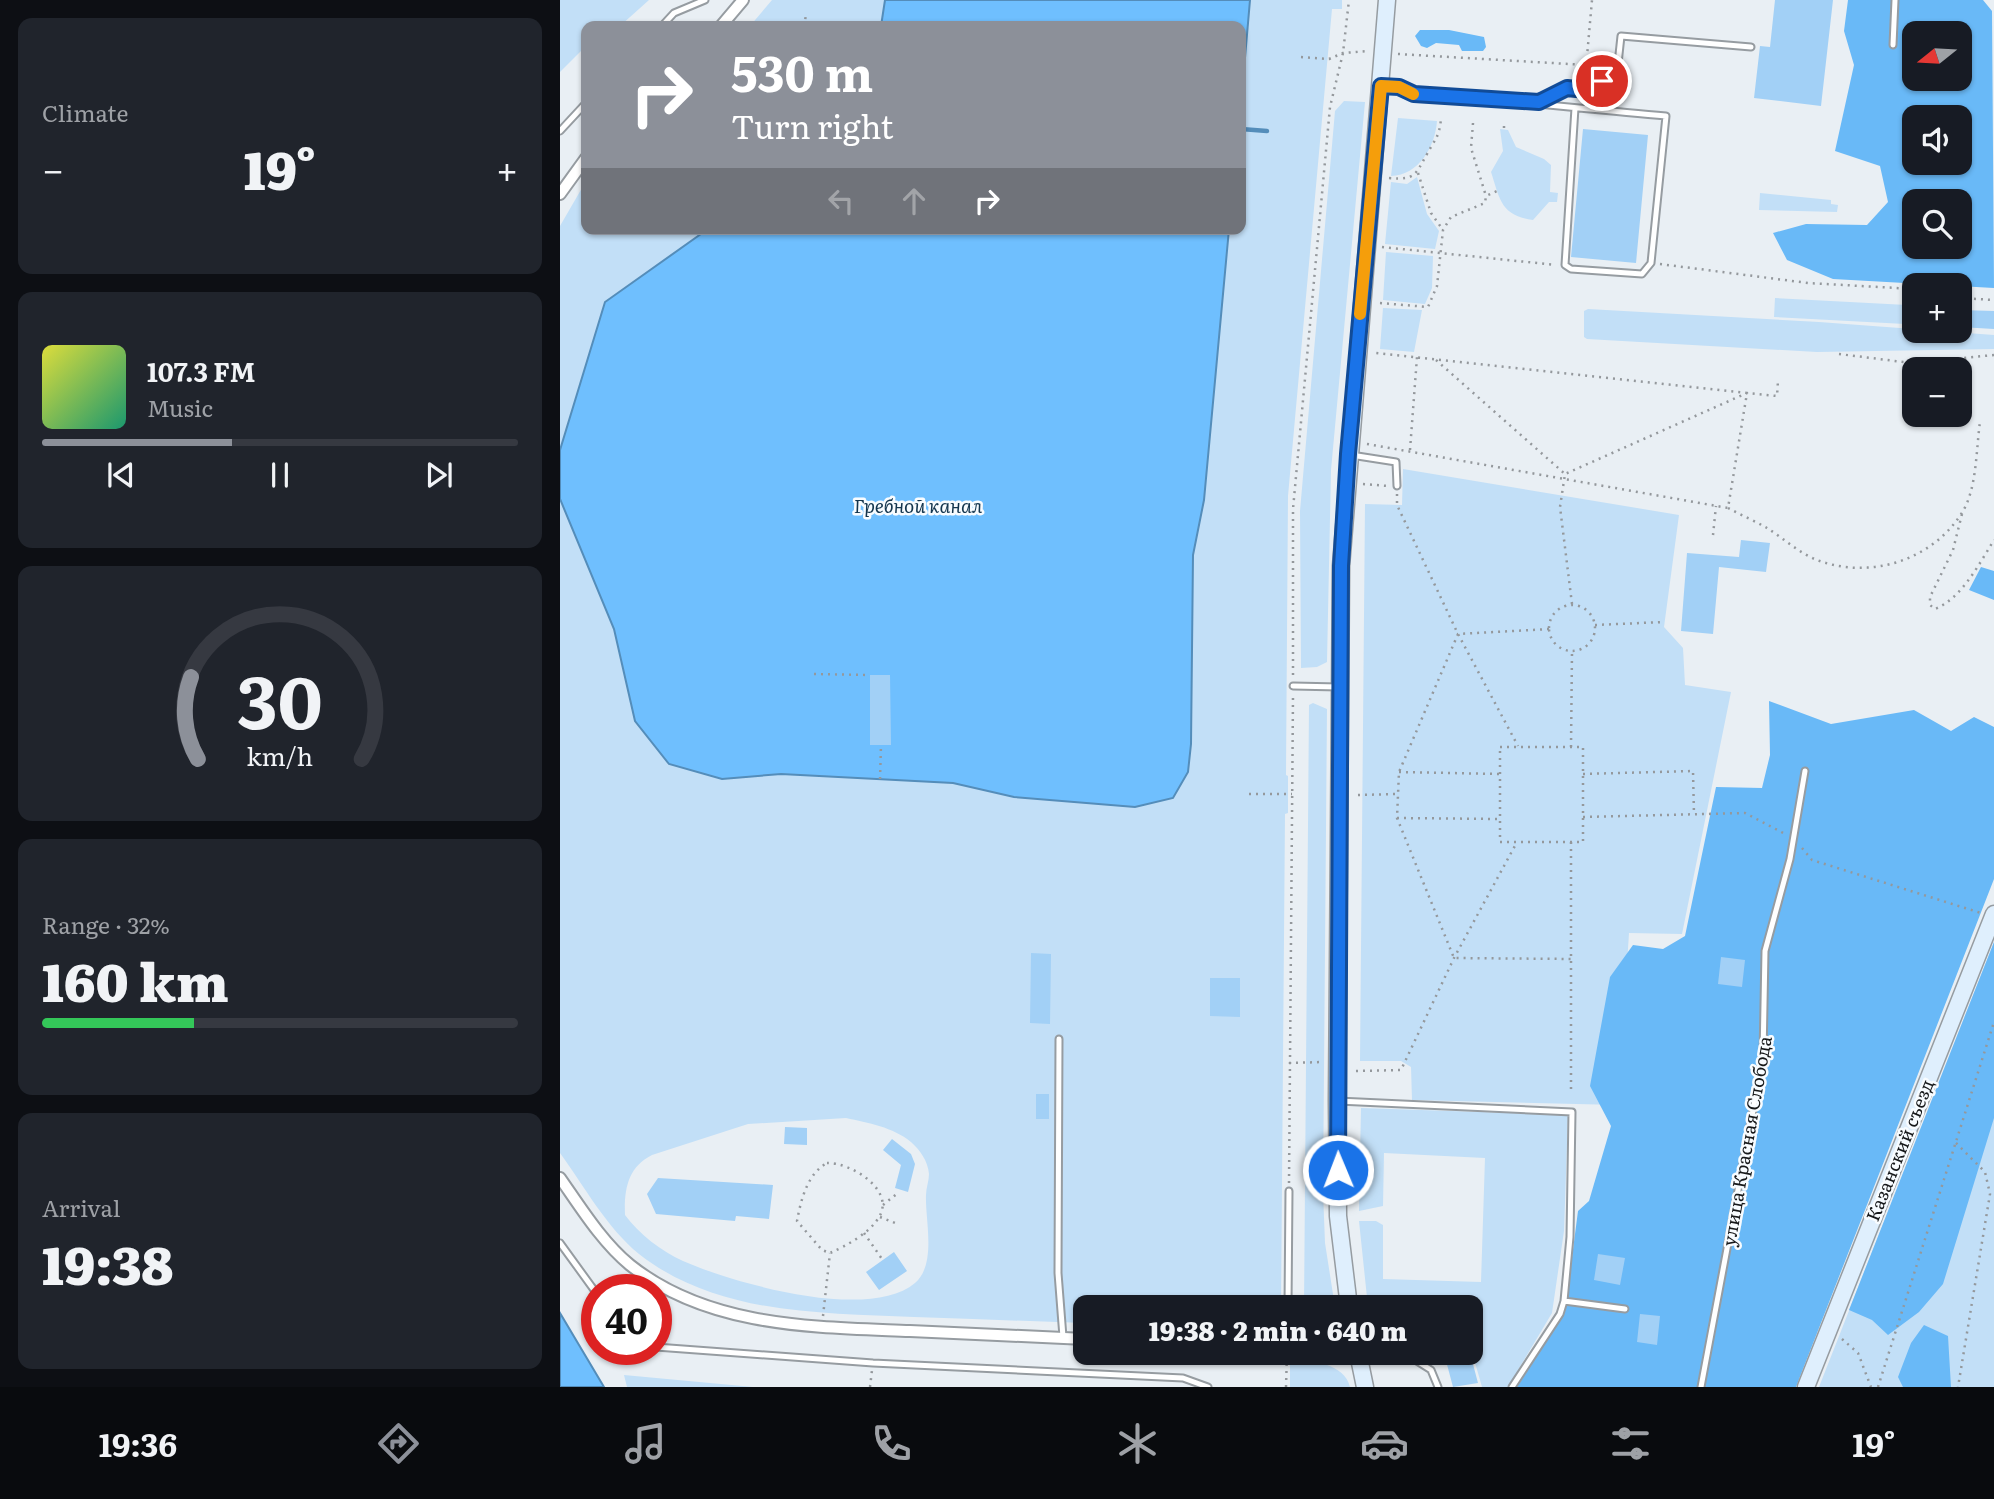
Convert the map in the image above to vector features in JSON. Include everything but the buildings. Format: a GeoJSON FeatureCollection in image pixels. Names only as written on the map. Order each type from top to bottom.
{"type":"FeatureCollection","features":[{"type":"Feature","properties":{"kind":"street"},"geometry":{"type":"LineString","coordinates":[[725,21],[743,0]]}},
{"type":"Feature","properties":{"kind":"street"},"geometry":{"type":"LineString","coordinates":[[1348,1295],[1338,1216],[1341,566],[1387,0]]}},
{"type":"Feature","properties":{"kind":"street"},"geometry":{"type":"LineString","coordinates":[[560,194],[581,165]]}},
{"type":"Feature","properties":{"kind":"street","name":"Казанский съезд"},"geometry":{"type":"LineString","coordinates":[[1806,1387],[1987,913]]}},
{"type":"Feature","properties":{"kind":"street"},"geometry":{"type":"LineString","coordinates":[[560,1178],[611,1245],[630,1264],[652,1279],[712,1307],[770,1322],[822,1327],[1073,1338]]}},
{"type":"Feature","properties":{"kind":"street"},"geometry":{"type":"LineString","coordinates":[[1360,1365],[1365,1387]]}},
{"type":"Feature","properties":{"kind":"lane"},"geometry":{"type":"LineString","coordinates":[[667,21],[674,13],[705,0]]}},
{"type":"Feature","properties":{"kind":"lane"},"geometry":{"type":"LineString","coordinates":[[1893,44],[1895,0]]}},
{"type":"Feature","properties":{"kind":"lane"},"geometry":{"type":"LineString","coordinates":[[1539,102],[1567,88],[1584,89],[1617,73],[1621,36],[1751,47]]}},
{"type":"Feature","properties":{"kind":"lane"},"geometry":{"type":"LineString","coordinates":[[1381,86],[1399,87],[1414,94],[1539,102],[1666,116],[1651,263],[1642,274],[1571,269],[1565,265],[1575,108]]}},
{"type":"Feature","properties":{"kind":"lane"},"geometry":{"type":"LineString","coordinates":[[560,131],[581,108]]}},
{"type":"Feature","properties":{"kind":"lane"},"geometry":{"type":"LineString","coordinates":[[1348,454],[1396,462],[1397,486]]}},
{"type":"Feature","properties":{"kind":"lane"},"geometry":{"type":"LineString","coordinates":[[1293,686],[1340,687]]}},
{"type":"Feature","properties":{"kind":"lane","name":"улица Красная Слобода"},"geometry":{"type":"LineString","coordinates":[[1701,1387],[1763,1057],[1765,951],[1794,838],[1805,771]]}},
{"type":"Feature","properties":{"kind":"lane"},"geometry":{"type":"LineString","coordinates":[[1059,1039],[1058,1273],[1063,1338]]}},
{"type":"Feature","properties":{"kind":"lane"},"geometry":{"type":"LineString","coordinates":[[1337,1101],[1572,1112],[1570,1237],[1564,1301],[1560,1314],[1512,1387]]}},
{"type":"Feature","properties":{"kind":"lane"},"geometry":{"type":"LineString","coordinates":[[1288,1295],[1289,1191]]}},
{"type":"Feature","properties":{"kind":"lane"},"geometry":{"type":"LineString","coordinates":[[560,1243],[582,1274]]}},
{"type":"Feature","properties":{"kind":"lane"},"geometry":{"type":"LineString","coordinates":[[1564,1301],[1625,1309]]}},
{"type":"Feature","properties":{"kind":"lane"},"geometry":{"type":"LineString","coordinates":[[672,1348],[873,1363],[1183,1378],[1208,1387]]}},
{"type":"Feature","properties":{"kind":"lane"},"geometry":{"type":"LineString","coordinates":[[1423,1365],[1431,1370],[1438,1387]]}},
{"type":"Feature","properties":{"kind":"path"},"geometry":{"type":"LineString","coordinates":[[1289,1191],[1293,509],[1330,107],[1343,53],[1349,0]]}},
{"type":"Feature","properties":{"kind":"path"},"geometry":{"type":"LineString","coordinates":[[1584,89],[1592,0]]}},
{"type":"Feature","properties":{"kind":"path"},"geometry":{"type":"LineString","coordinates":[[805,21],[806,15]]}},
{"type":"Feature","properties":{"kind":"path"},"geometry":{"type":"LineString","coordinates":[[1301,57],[1329,59],[1343,53],[1369,51]]}},
{"type":"Feature","properties":{"kind":"path"},"geometry":{"type":"LineString","coordinates":[[1398,54],[1586,65]]}},
{"type":"Feature","properties":{"kind":"path"},"geometry":{"type":"LineString","coordinates":[[1389,178],[1405,179],[1418,173],[1439,138],[1441,119]]}},
{"type":"Feature","properties":{"kind":"path"},"geometry":{"type":"LineString","coordinates":[[1380,303],[1428,307],[1437,286],[1443,230],[1451,217],[1485,203],[1486,196],[1471,148],[1473,122]]}},
{"type":"Feature","properties":{"kind":"path"},"geometry":{"type":"LineString","coordinates":[[1418,173],[1431,213],[1443,230]]}},
{"type":"Feature","properties":{"kind":"path"},"geometry":{"type":"LineString","coordinates":[[1486,196],[1497,191]]}},
{"type":"Feature","properties":{"kind":"path"},"geometry":{"type":"LineString","coordinates":[[1382,247],[1565,265]]}},
{"type":"Feature","properties":{"kind":"path"},"geometry":{"type":"LineString","coordinates":[[1651,263],[1808,283],[1902,288]]}},
{"type":"Feature","properties":{"kind":"path"},"geometry":{"type":"LineString","coordinates":[[1972,299],[1994,300]]}},
{"type":"Feature","properties":{"kind":"path"},"geometry":{"type":"LineString","coordinates":[[1376,353],[1777,396],[1778,381]]}},
{"type":"Feature","properties":{"kind":"path"},"geometry":{"type":"LineString","coordinates":[[1839,354],[1911,363],[1994,355]]}},
{"type":"Feature","properties":{"kind":"path"},"geometry":{"type":"LineString","coordinates":[[1410,450],[1418,357]]}},
{"type":"Feature","properties":{"kind":"path"},"geometry":{"type":"LineString","coordinates":[[1435,359],[1564,476]]}},
{"type":"Feature","properties":{"kind":"path"},"geometry":{"type":"LineString","coordinates":[[1564,476],[1747,393]]}},
{"type":"Feature","properties":{"kind":"path"},"geometry":{"type":"LineString","coordinates":[[1728,508],[1747,393]]}},
{"type":"Feature","properties":{"kind":"path"},"geometry":{"type":"LineString","coordinates":[[1980,422],[1971,487],[1953,550],[1930,597],[1930,605],[1936,609],[1947,604],[1973,574],[1994,540]]}},
{"type":"Feature","properties":{"kind":"path"},"geometry":{"type":"LineString","coordinates":[[1367,444],[1564,476],[1728,508],[1766,527],[1815,559],[1851,569],[1883,568],[1917,555],[1963,511]]}},
{"type":"Feature","properties":{"kind":"path"},"geometry":{"type":"LineString","coordinates":[[1564,476],[1560,507],[1572,604]]}},
{"type":"Feature","properties":{"kind":"path"},"geometry":{"type":"LineString","coordinates":[[1363,484],[1397,486],[1397,505],[1458,634],[1519,747]]}},
{"type":"Feature","properties":{"kind":"path"},"geometry":{"type":"LineString","coordinates":[[1713,535],[1716,506]]}},
{"type":"Feature","properties":{"kind":"path"},"geometry":{"type":"LineString","coordinates":[[1572,604],[1585,608],[1595,625],[1594,637],[1583,649],[1572,651],[1553,642],[1549,629],[1553,615],[1561,607],[1572,604]]}},
{"type":"Feature","properties":{"kind":"path"},"geometry":{"type":"LineString","coordinates":[[1595,625],[1664,622]]}},
{"type":"Feature","properties":{"kind":"path"},"geometry":{"type":"LineString","coordinates":[[1458,634],[1549,629]]}},
{"type":"Feature","properties":{"kind":"path"},"geometry":{"type":"LineString","coordinates":[[1454,958],[1397,818],[1397,794],[1399,772],[1458,634]]}},
{"type":"Feature","properties":{"kind":"path"},"geometry":{"type":"LineString","coordinates":[[1571,747],[1572,651]]}},
{"type":"Feature","properties":{"kind":"path"},"geometry":{"type":"LineString","coordinates":[[814,674],[870,675]]}},
{"type":"Feature","properties":{"kind":"path"},"geometry":{"type":"LineString","coordinates":[[880,779],[881,745]]}},
{"type":"Feature","properties":{"kind":"path"},"geometry":{"type":"LineString","coordinates":[[1500,747],[1519,747],[1583,747],[1583,842],[1500,842],[1500,747]]}},
{"type":"Feature","properties":{"kind":"path"},"geometry":{"type":"LineString","coordinates":[[1583,774],[1693,771],[1694,815]]}},
{"type":"Feature","properties":{"kind":"path"},"geometry":{"type":"LineString","coordinates":[[1399,772],[1500,774]]}},
{"type":"Feature","properties":{"kind":"path"},"geometry":{"type":"LineString","coordinates":[[1249,794],[1293,794]]}},
{"type":"Feature","properties":{"kind":"path"},"geometry":{"type":"LineString","coordinates":[[1358,795],[1397,794]]}},
{"type":"Feature","properties":{"kind":"path"},"geometry":{"type":"LineString","coordinates":[[1583,817],[1745,813],[1794,838],[1812,860],[1987,913]]}},
{"type":"Feature","properties":{"kind":"path"},"geometry":{"type":"LineString","coordinates":[[1397,818],[1500,819]]}},
{"type":"Feature","properties":{"kind":"path"},"geometry":{"type":"LineString","coordinates":[[1356,1071],[1401,1070],[1454,958],[1517,842]]}},
{"type":"Feature","properties":{"kind":"path"},"geometry":{"type":"LineString","coordinates":[[1571,842],[1571,1090]]}},
{"type":"Feature","properties":{"kind":"path"},"geometry":{"type":"LineString","coordinates":[[1454,958],[1573,959]]}},
{"type":"Feature","properties":{"kind":"path"},"geometry":{"type":"LineString","coordinates":[[1284,966],[1290,966]]}},
{"type":"Feature","properties":{"kind":"path"},"geometry":{"type":"LineString","coordinates":[[1878,1387],[1994,1022]]}},
{"type":"Feature","properties":{"kind":"path"},"geometry":{"type":"LineString","coordinates":[[1289,1063],[1323,1062]]}},
{"type":"Feature","properties":{"kind":"path"},"geometry":{"type":"LineString","coordinates":[[1956,1143],[1985,1172],[1990,1194],[1958,1387]]}},
{"type":"Feature","properties":{"kind":"path"},"geometry":{"type":"LineString","coordinates":[[827,1163],[851,1166],[865,1175],[880,1197],[882,1207],[880,1217],[864,1232],[830,1253],[822,1250],[797,1221],[801,1203],[816,1169],[827,1163]]}},
{"type":"Feature","properties":{"kind":"path"},"geometry":{"type":"LineString","coordinates":[[882,1207],[899,1192]]}},
{"type":"Feature","properties":{"kind":"path"},"geometry":{"type":"LineString","coordinates":[[880,1217],[895,1223]]}},
{"type":"Feature","properties":{"kind":"path"},"geometry":{"type":"LineString","coordinates":[[864,1232],[882,1259]]}},
{"type":"Feature","properties":{"kind":"path"},"geometry":{"type":"LineString","coordinates":[[822,1327],[830,1253]]}},
{"type":"Feature","properties":{"kind":"path"},"geometry":{"type":"LineString","coordinates":[[1829,1327],[1858,1353],[1871,1387]]}},
{"type":"Feature","properties":{"kind":"path"},"geometry":{"type":"LineString","coordinates":[[870,1387],[873,1363]]}},
{"type":"Feature","properties":{"kind":"path"},"geometry":{"type":"LineString","coordinates":[[1286,1387],[1287,1365]]}},
{"type":"Feature","properties":{"kind":"shaded area"},"geometry":{"type":"Polygon","coordinates":[[[560,0],[649,0],[626,21],[581,21],[581,51],[560,72],[560,0]]]}},
{"type":"Feature","properties":{"kind":"shaded area","name":"Гребной канал"},"geometry":{"type":"Polygon","coordinates":[[[772,0],[1342,0],[1342,9],[1332,9],[1288,496],[1288,813],[1285,814],[1281,1295],[1073,1295],[1073,1323],[843,1314],[771,1307],[702,1289],[669,1274],[639,1254],[606,1219],[560,1153],[560,226],[581,190],[581,235],[1246,235],[1246,21],[754,21],[772,0]],[[846,1118],[748,1124],[652,1155],[644,1160],[629,1180],[625,1196],[625,1215],[644,1235],[667,1252],[705,1270],[734,1279],[801,1295],[835,1299],[866,1299],[894,1294],[915,1283],[926,1265],[926,1195],[929,1177],[920,1152],[911,1142],[880,1126],[846,1118]]]}},
{"type":"Feature","properties":{"kind":"shaded area"},"geometry":{"type":"Polygon","coordinates":[[[1848,0],[1983,0],[1992,11],[1994,288],[1972,287],[1972,273],[1902,273],[1902,283],[1833,279],[1787,260],[1773,233],[1806,224],[1867,225],[1888,202],[1880,166],[1835,151],[1854,65],[1844,31],[1848,0]]]}},
{"type":"Feature","properties":{"kind":"shaded area"},"geometry":{"type":"Polygon","coordinates":[[[1420,30],[1449,30],[1484,37],[1486,47],[1483,51],[1462,51],[1459,45],[1436,43],[1427,48],[1421,46],[1415,36],[1420,30]]]}},
{"type":"Feature","properties":{"kind":"shaded area"},"geometry":{"type":"Polygon","coordinates":[[[1344,101],[1365,102],[1331,470],[1327,662],[1317,667],[1301,668],[1300,511],[1335,111],[1344,101]]]}},
{"type":"Feature","properties":{"kind":"shaded area"},"geometry":{"type":"Polygon","coordinates":[[[1398,118],[1437,121],[1436,131],[1429,150],[1417,165],[1410,171],[1391,176],[1398,118]]]}},
{"type":"Feature","properties":{"kind":"shaded area"},"geometry":{"type":"Polygon","coordinates":[[[1500,129],[1508,130],[1516,147],[1544,159],[1551,165],[1550,192],[1558,193],[1557,202],[1549,202],[1533,220],[1522,218],[1508,210],[1497,190],[1491,172],[1503,151],[1500,129]]]}},
{"type":"Feature","properties":{"kind":"shaded area"},"geometry":{"type":"Polygon","coordinates":[[[1417,177],[1427,214],[1439,231],[1435,249],[1385,244],[1391,182],[1407,184],[1417,177]]]}},
{"type":"Feature","properties":{"kind":"shaded area"},"geometry":{"type":"Polygon","coordinates":[[[1760,193],[1831,200],[1831,204],[1838,205],[1837,212],[1759,210],[1760,193]]]}},
{"type":"Feature","properties":{"kind":"shaded area"},"geometry":{"type":"Polygon","coordinates":[[[1386,252],[1433,256],[1432,288],[1425,304],[1383,300],[1386,252]]]}},
{"type":"Feature","properties":{"kind":"shaded area"},"geometry":{"type":"Polygon","coordinates":[[[1775,298],[1902,305],[1902,324],[1774,317],[1775,298]]]}},
{"type":"Feature","properties":{"kind":"shaded area"},"geometry":{"type":"Polygon","coordinates":[[[1383,308],[1422,310],[1414,352],[1380,349],[1383,308]]]}},
{"type":"Feature","properties":{"kind":"shaded area"},"geometry":{"type":"Polygon","coordinates":[[[1588,309],[1902,328],[1902,343],[1972,343],[1972,333],[1994,335],[1994,349],[1817,352],[1587,339],[1584,337],[1584,311],[1588,309]]]}},
{"type":"Feature","properties":{"kind":"shaded area"},"geometry":{"type":"Polygon","coordinates":[[[1403,469],[1679,515],[1664,627],[1683,648],[1685,685],[1731,692],[1682,934],[1629,933],[1618,1105],[1412,1100],[1411,1067],[1401,1061],[1360,1061],[1365,504],[1402,505],[1403,469]]]}},
{"type":"Feature","properties":{"kind":"shaded area"},"geometry":{"type":"Polygon","coordinates":[[[1981,567],[1994,571],[1994,600],[1969,590],[1981,567]]]}},
{"type":"Feature","properties":{"kind":"shaded area"},"geometry":{"type":"Polygon","coordinates":[[[1769,701],[1831,724],[1914,710],[1951,731],[1974,717],[1994,727],[1994,879],[1796,1387],[1517,1387],[1565,1311],[1578,1211],[1589,1201],[1611,1126],[1590,1086],[1610,977],[1633,945],[1663,949],[1685,936],[1716,787],[1762,788],[1770,755],[1769,701]]]}},
{"type":"Feature","properties":{"kind":"shaded area"},"geometry":{"type":"Polygon","coordinates":[[[1313,703],[1327,709],[1323,1192],[1325,1243],[1333,1295],[1304,1295],[1309,705],[1313,703]]]}},
{"type":"Feature","properties":{"kind":"shaded area"},"geometry":{"type":"Polygon","coordinates":[[[1994,942],[1994,1387],[1819,1387],[1994,942]]]}},
{"type":"Feature","properties":{"kind":"shaded area"},"geometry":{"type":"Polygon","coordinates":[[[1994,942],[1994,1118],[1943,1284],[1919,1312],[1888,1335],[1872,1320],[1849,1310],[1994,942]]]}},
{"type":"Feature","properties":{"kind":"shaded area"},"geometry":{"type":"Polygon","coordinates":[[[1361,1108],[1568,1115],[1564,1231],[1552,1313],[1508,1387],[1482,1387],[1476,1365],[1483,1365],[1483,1295],[1367,1295],[1359,1221],[1376,1221],[1383,1225],[1383,1279],[1481,1282],[1485,1158],[1384,1153],[1383,1206],[1359,1211],[1361,1108]]]}},
{"type":"Feature","properties":{"kind":"shaded area"},"geometry":{"type":"Polygon","coordinates":[[[1924,1325],[1948,1336],[1951,1387],[1903,1387],[1898,1377],[1911,1343],[1924,1325]]]}},
{"type":"Feature","properties":{"kind":"shaded area"},"geometry":{"type":"Polygon","coordinates":[[[1290,1365],[1328,1365],[1347,1379],[1350,1387],[1290,1387],[1290,1365]]]}},
{"type":"Feature","properties":{"kind":"shaded area"},"geometry":{"type":"Polygon","coordinates":[[[624,1375],[753,1387],[627,1387],[624,1375]]]}},
{"type":"Feature","properties":{"kind":"water"},"geometry":{"type":"Polygon","coordinates":[[[885,0],[1250,0],[1246,46],[1246,21],[882,21],[885,0]]]}},
{"type":"Feature","properties":{"kind":"water","name":"Гребной канал"},"geometry":{"type":"Polygon","coordinates":[[[700,235],[1228,235],[1204,500],[1193,555],[1191,744],[1188,772],[1173,798],[1135,807],[1014,797],[953,783],[781,774],[722,779],[669,764],[635,721],[614,629],[560,499],[560,450],[605,302],[700,235]]]}},
{"type":"Feature","properties":{"kind":"water"},"geometry":{"type":"Polygon","coordinates":[[[560,1313],[581,1348],[581,1365],[591,1365],[604,1387],[560,1387],[560,1313]]]}},
{"type":"Feature","properties":{"kind":"waterway"},"geometry":{"type":"LineString","coordinates":[[1246,129],[1267,131]]}},
{"type":"Feature","properties":{"kind":"slow traffic"},"geometry":{"type":"LineString","coordinates":[[1360,314],[1381,86],[1399,87],[1413,94]]}},
{"type":"Feature","properties":{"kind":"route"},"geometry":{"type":"LineString","coordinates":[[1338,1170],[1341,566],[1348,454],[1381,86],[1399,87],[1414,94],[1539,102],[1567,88],[1586,90],[1602,81]]}}]}
